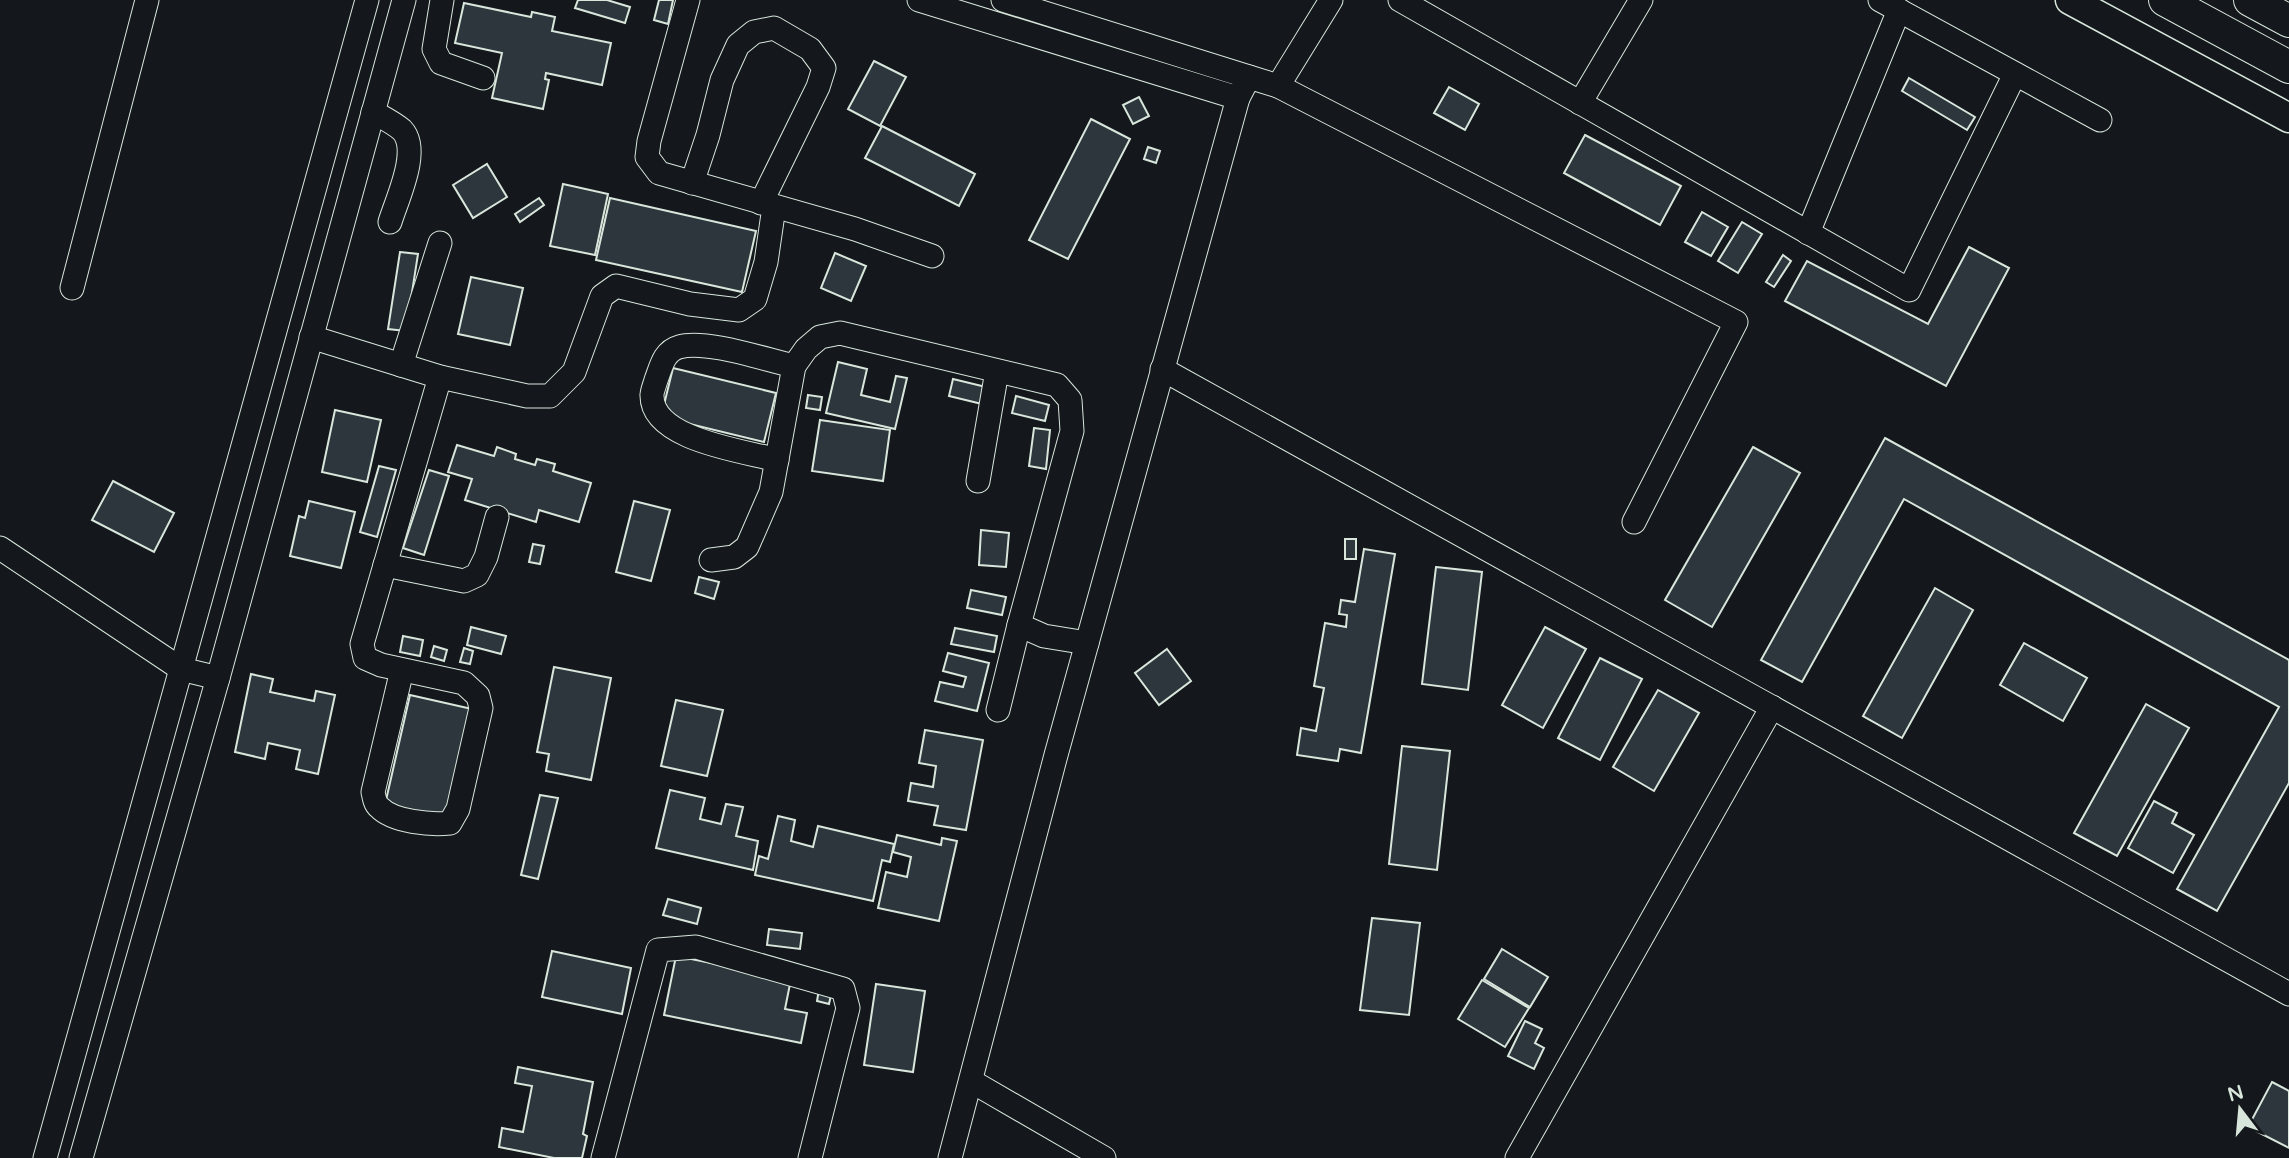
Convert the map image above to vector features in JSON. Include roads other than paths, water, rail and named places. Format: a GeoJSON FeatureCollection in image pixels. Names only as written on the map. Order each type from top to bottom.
{"type":"FeatureCollection","features":[{"type":"Feature","properties":{"kind":"highway"},"geometry":{"type":"LineString","coordinates":[[2165,0],[2289,67]]}},
{"type":"Feature","properties":{"kind":"highway"},"geometry":{"type":"LineString","coordinates":[[2250,0],[2289,21]]}},
{"type":"Feature","properties":{"kind":"main road"},"geometry":{"type":"LineString","coordinates":[[2070,0],[2289,118]]}},
{"type":"Feature","properties":{"kind":"street"},"geometry":{"type":"LineString","coordinates":[[72,289],[147,0]]}},
{"type":"Feature","properties":{"kind":"street"},"geometry":{"type":"LineString","coordinates":[[45,1158],[367,0]]}},
{"type":"Feature","properties":{"kind":"street"},"geometry":{"type":"LineString","coordinates":[[81,1158],[218,678],[404,0]]}},
{"type":"Feature","properties":{"kind":"street"},"geometry":{"type":"LineString","coordinates":[[442,0],[434,49],[442,63],[483,78]]}},
{"type":"Feature","properties":{"kind":"street"},"geometry":{"type":"LineString","coordinates":[[688,0],[646,157],[659,173],[855,229],[932,256]]}},
{"type":"Feature","properties":{"kind":"street"},"geometry":{"type":"LineString","coordinates":[[919,0],[1238,98]]}},
{"type":"Feature","properties":{"kind":"street"},"geometry":{"type":"LineString","coordinates":[[1003,0],[1278,86],[1736,322],[1634,522]]}},
{"type":"Feature","properties":{"kind":"street"},"geometry":{"type":"LineString","coordinates":[[1278,86],[1331,0]]}},
{"type":"Feature","properties":{"kind":"street"},"geometry":{"type":"LineString","coordinates":[[1400,0],[1909,290],[2015,74]]}},
{"type":"Feature","properties":{"kind":"street"},"geometry":{"type":"LineString","coordinates":[[1580,103],[1641,0]]}},
{"type":"Feature","properties":{"kind":"street"},"geometry":{"type":"LineString","coordinates":[[1808,233],[1889,5],[2100,120]]}},
{"type":"Feature","properties":{"kind":"street"},"geometry":{"type":"LineString","coordinates":[[311,337],[440,377],[527,396],[550,396],[574,372],[602,296],[616,286],[690,304],[739,310],[755,299],[766,262],[768,205],[824,68],[810,48],[774,28],[754,33],[738,45],[722,80],[692,183]]}},
{"type":"Feature","properties":{"kind":"street"},"geometry":{"type":"LineString","coordinates":[[950,1158],[1162,369],[1238,98],[1249,77]]}},
{"type":"Feature","properties":{"kind":"street"},"geometry":{"type":"LineString","coordinates":[[373,112],[402,130],[408,141],[410,156],[390,222]]}},
{"type":"Feature","properties":{"kind":"street"},"geometry":{"type":"LineString","coordinates":[[401,365],[440,243]]}},
{"type":"Feature","properties":{"kind":"street"},"geometry":{"type":"LineString","coordinates":[[711,560],[734,557],[747,547],[771,492],[794,366],[806,349],[820,337],[840,332],[1057,385],[1070,400],[1072,431],[998,710]]}},
{"type":"Feature","properties":{"kind":"street"},"geometry":{"type":"LineString","coordinates":[[777,460],[689,437],[666,424],[656,410],[652,395],[664,358],[677,347],[702,345],[794,366]]}},
{"type":"Feature","properties":{"kind":"street"},"geometry":{"type":"LineString","coordinates":[[1162,369],[2289,994]]}},
{"type":"Feature","properties":{"kind":"street"},"geometry":{"type":"LineString","coordinates":[[978,481],[997,370]]}},
{"type":"Feature","properties":{"kind":"street"},"geometry":{"type":"LineString","coordinates":[[402,670],[373,792],[377,806],[390,815],[432,825],[450,823],[458,809],[481,708],[478,696],[464,683],[381,665],[365,658],[362,644],[440,377]]}},
{"type":"Feature","properties":{"kind":"street"},"geometry":{"type":"LineString","coordinates":[[385,565],[464,581],[477,575],[486,557],[497,517]]}},
{"type":"Feature","properties":{"kind":"street"},"geometry":{"type":"LineString","coordinates":[[0,548],[181,669],[218,678]]}},
{"type":"Feature","properties":{"kind":"street"},"geometry":{"type":"LineString","coordinates":[[1019,625],[1044,636],[1087,643]]}},
{"type":"Feature","properties":{"kind":"street"},"geometry":{"type":"LineString","coordinates":[[1517,1158],[1772,707]]}},
{"type":"Feature","properties":{"kind":"street"},"geometry":{"type":"LineString","coordinates":[[603,1158],[658,950],[696,947],[843,989],[848,1008],[810,1158]]}},
{"type":"Feature","properties":{"kind":"street"},"geometry":{"type":"LineString","coordinates":[[971,1081],[1104,1158]]}}]}
